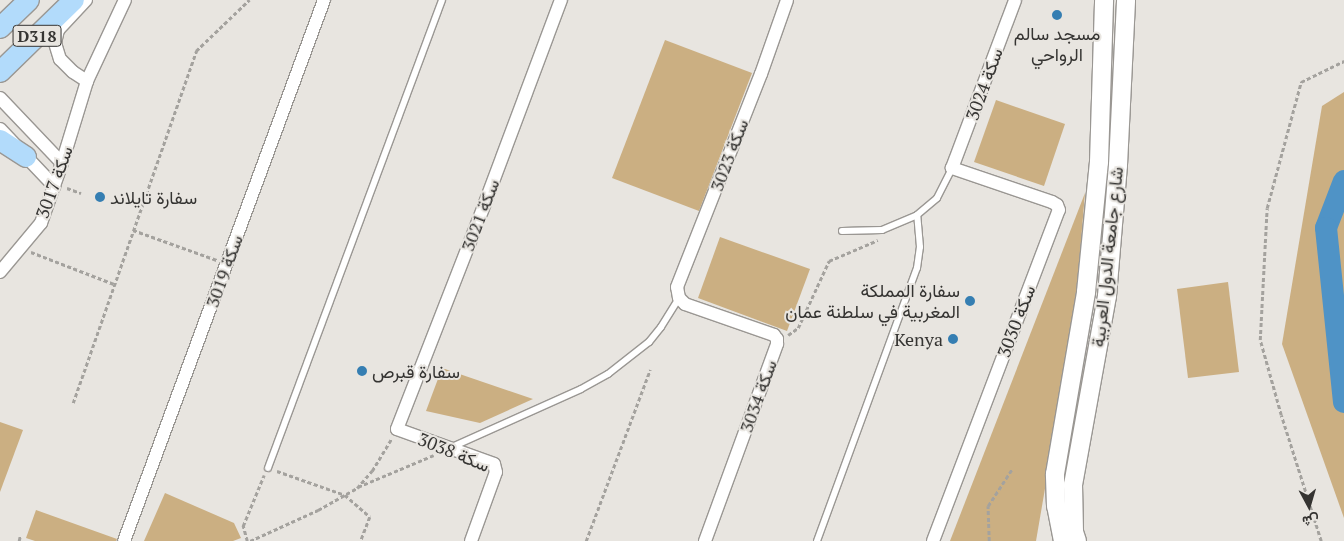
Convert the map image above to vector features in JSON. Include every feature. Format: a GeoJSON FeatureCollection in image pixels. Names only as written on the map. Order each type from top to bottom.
{"type":"FeatureCollection","features":[{"type":"Feature","properties":{"kind":"main road","name":"D318"},"geometry":{"type":"LineString","coordinates":[[0,28],[29,0]]}},
{"type":"Feature","properties":{"kind":"main road","name":"D318"},"geometry":{"type":"LineString","coordinates":[[0,72],[74,0]]}},
{"type":"Feature","properties":{"kind":"main road","name":"شارع جامعة الدول العربية"},"geometry":{"type":"LineString","coordinates":[[1063,541],[1056,506],[1055,474],[1080,331],[1098,171],[1104,0]]}},
{"type":"Feature","properties":{"kind":"main road","name":"شارع جامعة الدول العربية"},"geometry":{"type":"LineString","coordinates":[[1077,541],[1074,532],[1073,485],[1107,296],[1118,165],[1126,0]]}},
{"type":"Feature","properties":{"kind":"main road"},"geometry":{"type":"LineString","coordinates":[[0,140],[26,157]]}},
{"type":"Feature","properties":{"kind":"main road"},"geometry":{"type":"LineString","coordinates":[[1048,541],[1056,506]]}},
{"type":"Feature","properties":{"kind":"street"},"geometry":{"type":"LineString","coordinates":[[86,0],[58,30],[55,44],[60,59],[73,72],[87,81]]}},
{"type":"Feature","properties":{"kind":"street","name":"سكة 3017"},"geometry":{"type":"LineString","coordinates":[[0,272],[40,223],[62,163],[87,81],[125,0]]}},
{"type":"Feature","properties":{"kind":"street","name":"سكة 3019"},"geometry":{"type":"LineString","coordinates":[[124,541],[324,0]]}},
{"type":"Feature","properties":{"kind":"street","name":"سكة 3021"},"geometry":{"type":"LineString","coordinates":[[396,429],[561,0]]}},
{"type":"Feature","properties":{"kind":"street","name":"سكة 3023"},"geometry":{"type":"LineString","coordinates":[[684,302],[677,287],[758,83],[788,0]]}},
{"type":"Feature","properties":{"kind":"street","name":"سكة 3024"},"geometry":{"type":"LineString","coordinates":[[952,168],[1015,0]]}},
{"type":"Feature","properties":{"kind":"street"},"geometry":{"type":"LineString","coordinates":[[0,98],[62,163]]}},
{"type":"Feature","properties":{"kind":"street"},"geometry":{"type":"LineString","coordinates":[[0,130],[54,186]]}},
{"type":"Feature","properties":{"kind":"street","name":"سكة 3030"},"geometry":{"type":"LineString","coordinates":[[933,541],[1058,210],[1057,205],[1052,202],[952,168]]}},
{"type":"Feature","properties":{"kind":"street","name":"سكة 3034"},"geometry":{"type":"LineString","coordinates":[[684,302],[774,335],[777,344],[705,541]]}},
{"type":"Feature","properties":{"kind":"street","name":"سكة 3038"},"geometry":{"type":"LineString","coordinates":[[396,429],[494,464],[497,467],[471,541]]}},
{"type":"Feature","properties":{"kind":"lane"},"geometry":{"type":"LineString","coordinates":[[268,468],[442,0]]}},
{"type":"Feature","properties":{"kind":"lane"},"geometry":{"type":"LineString","coordinates":[[842,231],[882,230],[917,214],[937,198],[952,168]]}},
{"type":"Feature","properties":{"kind":"lane"},"geometry":{"type":"LineString","coordinates":[[817,541],[918,268],[920,247],[917,214]]}},
{"type":"Feature","properties":{"kind":"lane"},"geometry":{"type":"LineString","coordinates":[[451,448],[580,389],[608,374],[649,342],[684,302]]}},
{"type":"Feature","properties":{"kind":"path"},"geometry":{"type":"LineString","coordinates":[[73,403],[196,51],[249,0]]}},
{"type":"Feature","properties":{"kind":"path"},"geometry":{"type":"LineString","coordinates":[[1321,541],[1281,415],[1260,340],[1267,208],[1300,82],[1344,61]]}},
{"type":"Feature","properties":{"kind":"path"},"geometry":{"type":"LineString","coordinates":[[67,188],[82,193]]}},
{"type":"Feature","properties":{"kind":"path"},"geometry":{"type":"LineString","coordinates":[[133,230],[226,264]]}},
{"type":"Feature","properties":{"kind":"path"},"geometry":{"type":"LineString","coordinates":[[777,344],[798,328],[829,261],[882,238]]}},
{"type":"Feature","properties":{"kind":"path"},"geometry":{"type":"LineString","coordinates":[[20,248],[114,284]]}},
{"type":"Feature","properties":{"kind":"path"},"geometry":{"type":"LineString","coordinates":[[586,541],[650,370]]}},
{"type":"Feature","properties":{"kind":"path"},"geometry":{"type":"LineString","coordinates":[[357,488],[372,471],[396,429]]}},
{"type":"Feature","properties":{"kind":"path"},"geometry":{"type":"LineString","coordinates":[[361,541],[370,517],[345,495],[268,468],[243,526],[248,541],[318,510],[345,495],[357,488],[451,448]]}},
{"type":"Feature","properties":{"kind":"path"},"geometry":{"type":"LineString","coordinates":[[989,541],[988,506],[1012,469]]}},
{"type":"Feature","properties":{"kind":"path"},"geometry":{"type":"LineString","coordinates":[[19,541],[20,536]]}},
{"type":"Feature","properties":{"kind":"shaded area"},"geometry":{"type":"Polygon","coordinates":[[[665,40],[752,73],[699,211],[612,178],[665,40]]]}},
{"type":"Feature","properties":{"kind":"shaded area"},"geometry":{"type":"Polygon","coordinates":[[[1344,92],[1344,518],[1282,344],[1322,106],[1344,92]]]}},
{"type":"Feature","properties":{"kind":"shaded area"},"geometry":{"type":"Polygon","coordinates":[[[996,100],[1065,124],[1044,186],[974,162],[996,100]]]}},
{"type":"Feature","properties":{"kind":"shaded area"},"geometry":{"type":"Polygon","coordinates":[[[1085,193],[1078,277],[1064,378],[1036,541],[950,541],[1085,193]]]}},
{"type":"Feature","properties":{"kind":"shaded area"},"geometry":{"type":"Polygon","coordinates":[[[720,237],[810,269],[787,331],[698,298],[720,237]]]}},
{"type":"Feature","properties":{"kind":"shaded area"},"geometry":{"type":"Polygon","coordinates":[[[1228,282],[1239,372],[1188,378],[1177,289],[1228,282]]]}},
{"type":"Feature","properties":{"kind":"shaded area"},"geometry":{"type":"Polygon","coordinates":[[[442,368],[533,399],[480,423],[426,411],[442,368]]]}},
{"type":"Feature","properties":{"kind":"shaded area"},"geometry":{"type":"Polygon","coordinates":[[[0,422],[23,430],[0,492],[0,422]]]}},
{"type":"Feature","properties":{"kind":"shaded area"},"geometry":{"type":"Polygon","coordinates":[[[165,493],[234,523],[241,538],[233,541],[144,541],[165,493]]]}},
{"type":"Feature","properties":{"kind":"shaded area"},"geometry":{"type":"Polygon","coordinates":[[[36,510],[117,539],[116,541],[35,541],[26,538],[36,510]]]}},
{"type":"Feature","properties":{"kind":"waterway"},"geometry":{"type":"LineString","coordinates":[[1344,181],[1326,228],[1344,402]]}},
{"type":"Feature","properties":{"kind":"place","name":"مسجد سالم الرواحي"},"geometry":{"type":"Point","coordinates":[1057,15]}},
{"type":"Feature","properties":{"kind":"place","name":"سفارة تايلاند"},"geometry":{"type":"Point","coordinates":[100,197]}},
{"type":"Feature","properties":{"kind":"place","name":"سفارة المملكة المغربية في سلطنة عمان"},"geometry":{"type":"Point","coordinates":[970,301]}},
{"type":"Feature","properties":{"kind":"place","name":"Kenya"},"geometry":{"type":"Point","coordinates":[953,339]}},
{"type":"Feature","properties":{"kind":"place","name":"سفارة قبرص"},"geometry":{"type":"Point","coordinates":[362,371]}}]}
